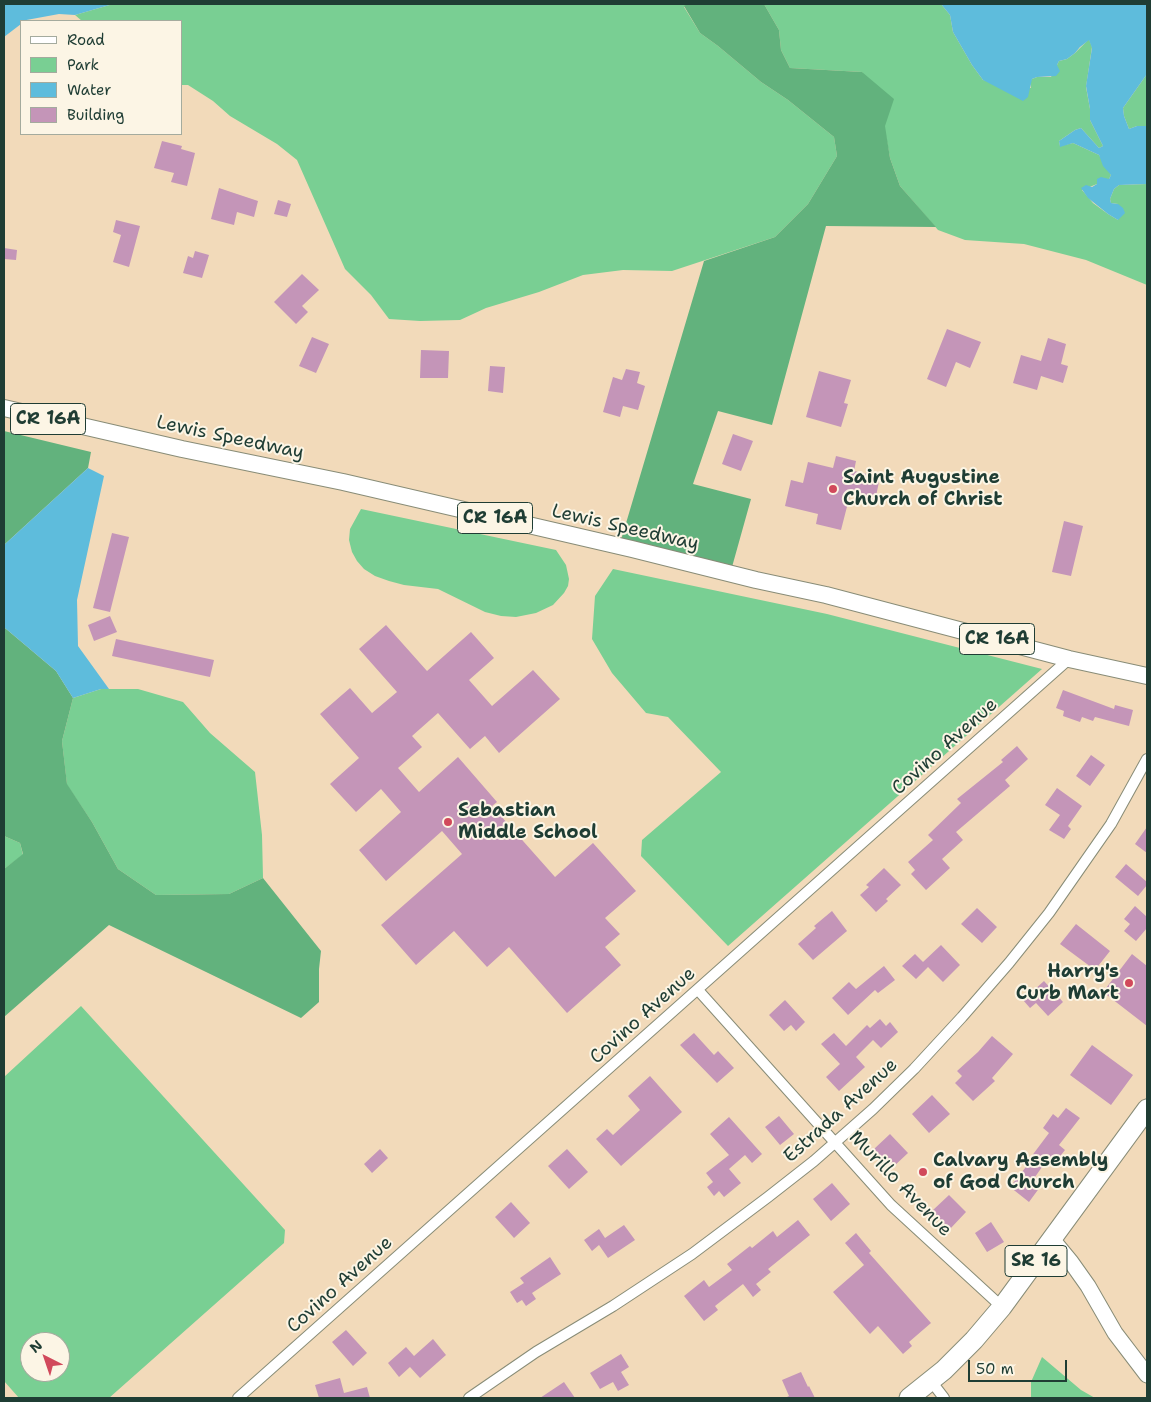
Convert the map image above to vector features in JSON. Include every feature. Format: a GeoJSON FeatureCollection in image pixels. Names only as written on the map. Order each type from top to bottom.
{"type":"FeatureCollection","features":[{"type":"Feature","properties":{"kind":"highway","name":"SR 16"},"geometry":{"type":"LineString","coordinates":[[909,1398],[931,1381],[973,1342],[1002,1307],[1147,1109]]}},
{"type":"Feature","properties":{"kind":"main road","name":"Lewis Speedway"},"geometry":{"type":"LineString","coordinates":[[4,408],[192,451],[343,482],[632,549],[833,597],[1069,659],[1147,676]]}},
{"type":"Feature","properties":{"kind":"street","name":"Covino Avenue"},"geometry":{"type":"LineString","coordinates":[[238,1398],[1069,659]]}},
{"type":"Feature","properties":{"kind":"street","name":"Estrada Avenue"},"geometry":{"type":"LineString","coordinates":[[470,1398],[536,1352],[613,1306],[692,1254],[836,1143],[914,1069],[1009,963],[1086,862],[1111,824],[1147,759]]}},
{"type":"Feature","properties":{"kind":"street","name":"Murillo Avenue"},"geometry":{"type":"LineString","coordinates":[[698,990],[891,1205],[1002,1307]]}},
{"type":"Feature","properties":{"kind":"street"},"geometry":{"type":"LineString","coordinates":[[1052,1239],[1088,1286],[1115,1333],[1147,1375]]}},
{"type":"Feature","properties":{"kind":"street"},"geometry":{"type":"LineString","coordinates":[[931,1381],[944,1398]]}},
{"type":"Feature","properties":{"kind":"green space"},"geometry":{"type":"Polygon","coordinates":[[[113,4],[687,4],[684,7],[700,33],[834,137],[837,156],[808,204],[775,237],[672,271],[623,270],[583,275],[539,292],[486,308],[460,320],[420,321],[389,319],[371,295],[345,269],[297,160],[277,144],[230,116],[213,101],[188,85],[182,85],[182,20],[81,20],[75,15],[113,4]]]}},
{"type":"Feature","properties":{"kind":"green space"},"geometry":{"type":"Polygon","coordinates":[[[687,4],[764,4],[779,30],[781,50],[790,68],[862,72],[894,99],[885,126],[890,158],[900,186],[936,227],[826,226],[772,425],[718,411],[693,484],[751,499],[732,567],[621,540],[704,261],[775,237],[808,204],[837,156],[834,137],[700,33],[684,6],[687,4]]]}},
{"type":"Feature","properties":{"kind":"green space"},"geometry":{"type":"Polygon","coordinates":[[[764,4],[941,4],[950,15],[953,32],[983,80],[1031,88],[1030,82],[1032,79],[1051,77],[1059,61],[1067,59],[1089,39],[1092,47],[1086,87],[1090,120],[1103,146],[1099,148],[1081,128],[1059,141],[1060,146],[1073,143],[1099,155],[1111,175],[1109,179],[1097,179],[1097,184],[1082,190],[1093,203],[1118,220],[1118,204],[1111,203],[1110,199],[1114,189],[1119,185],[1147,184],[1147,285],[1086,260],[1024,244],[965,240],[938,230],[900,186],[890,158],[884,126],[862,72],[790,68],[781,50],[779,30],[764,4]]]}},
{"type":"Feature","properties":{"kind":"green space"},"geometry":{"type":"Polygon","coordinates":[[[1147,74],[1147,126],[1137,126],[1129,129],[1123,108],[1147,74]]]}},
{"type":"Feature","properties":{"kind":"green space"},"geometry":{"type":"Polygon","coordinates":[[[4,431],[91,452],[88,468],[4,545],[4,431]]]}},
{"type":"Feature","properties":{"kind":"green space"},"geometry":{"type":"Polygon","coordinates":[[[361,509],[556,550],[566,565],[569,579],[568,586],[553,605],[536,613],[516,617],[485,612],[438,589],[404,585],[375,576],[364,569],[357,561],[349,540],[350,529],[361,509]]]}},
{"type":"Feature","properties":{"kind":"green space"},"geometry":{"type":"Polygon","coordinates":[[[613,569],[827,614],[1042,669],[728,946],[641,856],[642,840],[721,772],[668,717],[646,713],[612,673],[592,639],[595,596],[613,569]]]}},
{"type":"Feature","properties":{"kind":"green space"},"geometry":{"type":"Polygon","coordinates":[[[4,617],[5,628],[56,671],[73,698],[62,741],[67,784],[92,822],[118,869],[156,895],[229,894],[263,878],[321,951],[319,1002],[301,1018],[109,925],[4,1017],[4,869],[23,854],[20,843],[4,836],[4,617]]]}},
{"type":"Feature","properties":{"kind":"green space"},"geometry":{"type":"Polygon","coordinates":[[[101,689],[138,689],[183,702],[210,733],[255,772],[262,835],[263,878],[229,894],[156,895],[118,869],[92,822],[67,785],[62,741],[73,698],[101,689]]]}},
{"type":"Feature","properties":{"kind":"green space"},"geometry":{"type":"Polygon","coordinates":[[[4,836],[20,843],[23,855],[4,869],[4,836]]]}},
{"type":"Feature","properties":{"kind":"green space"},"geometry":{"type":"Polygon","coordinates":[[[81,1006],[285,1230],[284,1243],[109,1398],[19,1398],[4,1381],[4,1077],[81,1006]]]}},
{"type":"Feature","properties":{"kind":"green space"},"geometry":{"type":"Polygon","coordinates":[[[1042,1357],[1081,1390],[1095,1398],[1031,1398],[1031,1382],[1042,1357]]]}},
{"type":"Feature","properties":{"kind":"water"},"geometry":{"type":"Polygon","coordinates":[[[4,4],[113,4],[75,15],[59,14],[20,20],[20,25],[4,37],[4,4]]]}},
{"type":"Feature","properties":{"kind":"water"},"geometry":{"type":"Polygon","coordinates":[[[941,4],[1147,4],[1147,74],[1123,108],[1129,129],[1137,126],[1147,126],[1147,184],[1119,185],[1114,189],[1110,199],[1111,203],[1118,204],[1125,213],[1118,220],[1088,198],[1081,188],[1086,185],[1092,187],[1097,184],[1097,179],[1101,177],[1109,179],[1111,175],[1103,166],[1099,155],[1073,143],[1060,147],[1059,141],[1081,128],[1099,148],[1103,146],[1090,120],[1086,86],[1092,48],[1089,40],[1067,59],[1059,61],[1057,65],[1060,71],[1056,76],[1032,79],[1028,97],[1023,101],[983,80],[953,32],[950,15],[941,4]]]}},
{"type":"Feature","properties":{"kind":"water"},"geometry":{"type":"Polygon","coordinates":[[[88,468],[104,476],[77,600],[78,646],[109,689],[101,689],[73,698],[56,671],[5,628],[4,545],[88,468]]]}},
{"type":"Feature","properties":{"kind":"building"},"geometry":{"type":"Polygon","coordinates":[[[162,141],[182,146],[181,149],[195,153],[187,186],[171,182],[174,173],[154,168],[162,141]]]}},
{"type":"Feature","properties":{"kind":"building"},"geometry":{"type":"Polygon","coordinates":[[[219,188],[258,201],[254,217],[237,212],[234,225],[211,219],[219,188]]]}},
{"type":"Feature","properties":{"kind":"building"},"geometry":{"type":"Polygon","coordinates":[[[278,200],[291,204],[287,217],[274,214],[278,200]]]}},
{"type":"Feature","properties":{"kind":"building"},"geometry":{"type":"Polygon","coordinates":[[[116,220],[140,226],[129,267],[113,262],[121,235],[113,232],[116,220]]]}},
{"type":"Feature","properties":{"kind":"building"},"geometry":{"type":"Polygon","coordinates":[[[4,248],[17,250],[16,260],[4,259],[4,248]]]}},
{"type":"Feature","properties":{"kind":"building"},"geometry":{"type":"Polygon","coordinates":[[[195,251],[209,255],[202,278],[183,273],[188,256],[193,258],[195,251]]]}},
{"type":"Feature","properties":{"kind":"building"},"geometry":{"type":"Polygon","coordinates":[[[302,274],[319,290],[302,306],[308,312],[296,324],[274,302],[302,274]]]}},
{"type":"Feature","properties":{"kind":"building"},"geometry":{"type":"Polygon","coordinates":[[[947,329],[981,342],[970,368],[956,362],[946,387],[927,379],[947,329]]]}},
{"type":"Feature","properties":{"kind":"building"},"geometry":{"type":"Polygon","coordinates":[[[312,337],[329,344],[316,373],[299,366],[312,337]]]}},
{"type":"Feature","properties":{"kind":"building"},"geometry":{"type":"Polygon","coordinates":[[[1048,338],[1066,344],[1061,364],[1068,366],[1063,383],[1041,376],[1037,390],[1013,383],[1021,355],[1041,361],[1048,338]]]}},
{"type":"Feature","properties":{"kind":"building"},"geometry":{"type":"Polygon","coordinates":[[[421,350],[449,351],[448,378],[420,378],[421,350]]]}},
{"type":"Feature","properties":{"kind":"building"},"geometry":{"type":"Polygon","coordinates":[[[490,366],[505,367],[503,393],[488,391],[490,366]]]}},
{"type":"Feature","properties":{"kind":"building"},"geometry":{"type":"Polygon","coordinates":[[[626,369],[640,372],[637,383],[645,386],[638,410],[623,406],[620,417],[603,412],[613,377],[622,380],[626,369]]]}},
{"type":"Feature","properties":{"kind":"building"},"geometry":{"type":"Polygon","coordinates":[[[819,371],[851,380],[844,403],[848,404],[841,427],[806,417],[819,371]]]}},
{"type":"Feature","properties":{"kind":"building"},"geometry":{"type":"Polygon","coordinates":[[[733,434],[753,441],[741,471],[722,464],[733,434]]]}},
{"type":"Feature","properties":{"kind":"building","name":"Saint Augustine Church of Christ"},"geometry":{"type":"Polygon","coordinates":[[[836,456],[856,461],[854,471],[880,477],[875,501],[850,495],[841,530],[816,524],[818,514],[785,506],[791,480],[803,483],[808,462],[833,468],[836,456]]]}},
{"type":"Feature","properties":{"kind":"building"},"geometry":{"type":"Polygon","coordinates":[[[1064,521],[1083,526],[1071,576],[1052,572],[1064,521]]]}},
{"type":"Feature","properties":{"kind":"building"},"geometry":{"type":"Polygon","coordinates":[[[112,533],[129,537],[110,612],[93,608],[112,533]]]}},
{"type":"Feature","properties":{"kind":"building"},"geometry":{"type":"Polygon","coordinates":[[[110,616],[117,632],[94,641],[88,625],[110,616]]]}},
{"type":"Feature","properties":{"kind":"building","name":"Sebastian Middle School"},"geometry":{"type":"Polygon","coordinates":[[[386,625],[427,671],[471,632],[494,658],[469,680],[492,706],[533,670],[560,699],[499,753],[485,736],[470,749],[438,713],[412,736],[422,747],[398,768],[419,792],[458,757],[497,802],[492,806],[555,877],[593,843],[636,891],[605,918],[620,934],[605,947],[621,965],[567,1013],[509,947],[487,967],[454,931],[416,965],[381,925],[462,854],[442,831],[386,881],[359,850],[401,812],[381,789],[356,812],[330,784],[359,758],[320,714],[350,688],[372,713],[397,692],[359,649],[386,625]]]}},
{"type":"Feature","properties":{"kind":"building"},"geometry":{"type":"Polygon","coordinates":[[[116,639],[214,660],[210,677],[112,656],[116,639]]]}},
{"type":"Feature","properties":{"kind":"building"},"geometry":{"type":"Polygon","coordinates":[[[1063,690],[1114,709],[1115,705],[1133,710],[1129,726],[1095,717],[1093,721],[1082,717],[1080,722],[1063,716],[1064,711],[1056,708],[1063,690]]]}},
{"type":"Feature","properties":{"kind":"building"},"geometry":{"type":"Polygon","coordinates":[[[1017,746],[1028,759],[1005,780],[1010,786],[956,832],[963,840],[942,859],[950,868],[926,890],[911,874],[915,870],[908,862],[933,840],[928,835],[961,803],[957,799],[1003,762],[1001,760],[1017,746]]]}},
{"type":"Feature","properties":{"kind":"building"},"geometry":{"type":"Polygon","coordinates":[[[1091,755],[1105,765],[1090,786],[1076,776],[1091,755]]]}},
{"type":"Feature","properties":{"kind":"building"},"geometry":{"type":"Polygon","coordinates":[[[1057,788],[1082,806],[1068,826],[1071,829],[1064,839],[1049,830],[1060,815],[1045,805],[1057,788]]]}},
{"type":"Feature","properties":{"kind":"building"},"geometry":{"type":"Polygon","coordinates":[[[1147,827],[1147,853],[1135,844],[1147,827]]]}},
{"type":"Feature","properties":{"kind":"building"},"geometry":{"type":"Polygon","coordinates":[[[1126,864],[1147,882],[1147,885],[1138,896],[1115,877],[1126,864]]]}},
{"type":"Feature","properties":{"kind":"building"},"geometry":{"type":"Polygon","coordinates":[[[884,868],[901,885],[876,912],[860,895],[869,887],[866,885],[884,868]]]}},
{"type":"Feature","properties":{"kind":"building"},"geometry":{"type":"Polygon","coordinates":[[[1135,906],[1147,917],[1147,928],[1136,941],[1124,931],[1130,924],[1124,919],[1135,906]]]}},
{"type":"Feature","properties":{"kind":"building"},"geometry":{"type":"Polygon","coordinates":[[[977,908],[997,927],[982,943],[961,924],[977,908]]]}},
{"type":"Feature","properties":{"kind":"building"},"geometry":{"type":"Polygon","coordinates":[[[832,911],[847,931],[813,960],[798,944],[816,928],[814,926],[832,911]]]}},
{"type":"Feature","properties":{"kind":"building"},"geometry":{"type":"Polygon","coordinates":[[[1076,924],[1110,951],[1095,970],[1060,944],[1076,924]]]}},
{"type":"Feature","properties":{"kind":"building"},"geometry":{"type":"Polygon","coordinates":[[[941,945],[960,965],[943,982],[928,967],[916,979],[902,966],[915,954],[923,962],[941,945]]]}},
{"type":"Feature","properties":{"kind":"building","name":"Harry's Curb Mart"},"geometry":{"type":"Polygon","coordinates":[[[1132,954],[1147,966],[1147,1026],[1103,992],[1132,954]]]}},
{"type":"Feature","properties":{"kind":"building"},"geometry":{"type":"Polygon","coordinates":[[[884,966],[895,980],[878,993],[875,990],[848,1015],[832,998],[849,982],[856,989],[884,966]]]}},
{"type":"Feature","properties":{"kind":"building"},"geometry":{"type":"Polygon","coordinates":[[[1044,981],[1063,1002],[1048,1016],[1036,1003],[1030,1008],[1023,1000],[1044,981]]]}},
{"type":"Feature","properties":{"kind":"building"},"geometry":{"type":"Polygon","coordinates":[[[785,1000],[805,1022],[796,1031],[791,1025],[784,1031],[769,1015],[785,1000]]]}},
{"type":"Feature","properties":{"kind":"building"},"geometry":{"type":"Polygon","coordinates":[[[880,1019],[886,1026],[890,1022],[898,1032],[881,1048],[873,1040],[856,1057],[865,1067],[839,1091],[826,1077],[840,1064],[821,1044],[834,1033],[846,1046],[867,1025],[870,1028],[880,1019]]]}},
{"type":"Feature","properties":{"kind":"building"},"geometry":{"type":"Polygon","coordinates":[[[694,1033],[714,1055],[718,1051],[734,1068],[717,1083],[680,1045],[694,1033]]]}},
{"type":"Feature","properties":{"kind":"building"},"geometry":{"type":"Polygon","coordinates":[[[992,1036],[1013,1054],[992,1078],[995,1081],[973,1101],[955,1083],[962,1076],[957,1071],[992,1036]]]}},
{"type":"Feature","properties":{"kind":"building"},"geometry":{"type":"Polygon","coordinates":[[[1092,1045],[1133,1075],[1111,1105],[1070,1075],[1092,1045]]]}},
{"type":"Feature","properties":{"kind":"building"},"geometry":{"type":"Polygon","coordinates":[[[650,1076],[682,1112],[621,1166],[596,1139],[607,1129],[613,1135],[640,1110],[628,1096],[650,1076]]]}},
{"type":"Feature","properties":{"kind":"building"},"geometry":{"type":"Polygon","coordinates":[[[932,1095],[950,1114],[929,1133],[912,1114],[932,1095]]]}},
{"type":"Feature","properties":{"kind":"building"},"geometry":{"type":"Polygon","coordinates":[[[1066,1108],[1080,1118],[1059,1145],[1065,1150],[1054,1164],[1047,1160],[1035,1177],[1043,1183],[1029,1202],[1010,1187],[1033,1158],[1031,1157],[1049,1133],[1043,1128],[1053,1114],[1058,1118],[1066,1108]]]}},
{"type":"Feature","properties":{"kind":"building"},"geometry":{"type":"Polygon","coordinates":[[[779,1116],[794,1134],[780,1145],[765,1127],[779,1116]]]}},
{"type":"Feature","properties":{"kind":"building"},"geometry":{"type":"Polygon","coordinates":[[[729,1117],[762,1154],[752,1163],[745,1155],[729,1169],[741,1183],[724,1197],[719,1191],[714,1196],[707,1187],[713,1182],[706,1173],[729,1155],[710,1134],[729,1117]]]}},
{"type":"Feature","properties":{"kind":"building"},"geometry":{"type":"Polygon","coordinates":[[[890,1134],[908,1153],[892,1168],[874,1149],[890,1134]]]}},
{"type":"Feature","properties":{"kind":"building"},"geometry":{"type":"Polygon","coordinates":[[[380,1149],[388,1158],[372,1173],[364,1164],[380,1149]]]}},
{"type":"Feature","properties":{"kind":"building"},"geometry":{"type":"Polygon","coordinates":[[[567,1149],[588,1172],[569,1189],[548,1166],[567,1149]]]}},
{"type":"Feature","properties":{"kind":"building"},"geometry":{"type":"Polygon","coordinates":[[[832,1183],[850,1204],[831,1221],[813,1199],[832,1183]]]}},
{"type":"Feature","properties":{"kind":"building"},"geometry":{"type":"Polygon","coordinates":[[[949,1195],[966,1212],[950,1229],[932,1211],[949,1195]]]}},
{"type":"Feature","properties":{"kind":"building"},"geometry":{"type":"Polygon","coordinates":[[[511,1202],[530,1223],[514,1238],[495,1217],[511,1202]]]}},
{"type":"Feature","properties":{"kind":"building"},"geometry":{"type":"Polygon","coordinates":[[[798,1220],[810,1235],[768,1269],[771,1272],[756,1284],[761,1290],[753,1297],[743,1284],[715,1306],[718,1310],[704,1321],[684,1296],[704,1280],[709,1287],[732,1270],[727,1264],[750,1246],[752,1248],[773,1231],[777,1237],[798,1220]]]}},
{"type":"Feature","properties":{"kind":"building"},"geometry":{"type":"Polygon","coordinates":[[[991,1222],[1004,1242],[987,1252],[975,1233],[991,1222]]]}},
{"type":"Feature","properties":{"kind":"building"},"geometry":{"type":"Polygon","coordinates":[[[624,1225],[635,1240],[608,1258],[599,1245],[592,1251],[584,1240],[599,1229],[605,1238],[624,1225]]]}},
{"type":"Feature","properties":{"kind":"building"},"geometry":{"type":"Polygon","coordinates":[[[856,1233],[871,1251],[869,1253],[931,1323],[909,1342],[912,1346],[903,1354],[878,1326],[870,1334],[833,1292],[864,1265],[845,1243],[856,1233]]]}},
{"type":"Feature","properties":{"kind":"building"},"geometry":{"type":"Polygon","coordinates":[[[550,1257],[561,1274],[532,1293],[536,1299],[526,1306],[522,1300],[517,1303],[510,1292],[524,1283],[520,1278],[550,1257]]]}},
{"type":"Feature","properties":{"kind":"building"},"geometry":{"type":"Polygon","coordinates":[[[346,1330],[367,1353],[353,1366],[332,1342],[346,1330]]]}},
{"type":"Feature","properties":{"kind":"building"},"geometry":{"type":"Polygon","coordinates":[[[433,1339],[446,1355],[420,1378],[410,1367],[399,1377],[388,1363],[406,1347],[414,1356],[433,1339]]]}},
{"type":"Feature","properties":{"kind":"building"},"geometry":{"type":"Polygon","coordinates":[[[621,1354],[629,1367],[621,1372],[629,1385],[618,1391],[613,1382],[600,1389],[590,1373],[621,1354]]]}},
{"type":"Feature","properties":{"kind":"building"},"geometry":{"type":"Polygon","coordinates":[[[801,1372],[815,1398],[785,1398],[789,1396],[782,1380],[801,1372]]]}},
{"type":"Feature","properties":{"kind":"building"},"geometry":{"type":"Polygon","coordinates":[[[340,1378],[344,1393],[367,1387],[370,1398],[319,1398],[315,1385],[340,1378]]]}},
{"type":"Feature","properties":{"kind":"building"},"geometry":{"type":"Polygon","coordinates":[[[564,1382],[575,1398],[540,1398],[564,1382]]]}},
{"type":"Feature","properties":{"kind":"place","name":"Saint Augustine Church of Christ"},"geometry":{"type":"Point","coordinates":[833,489]}},
{"type":"Feature","properties":{"kind":"place","name":"Sebastian Middle School"},"geometry":{"type":"Point","coordinates":[448,822]}},
{"type":"Feature","properties":{"kind":"place","name":"Harry's Curb Mart"},"geometry":{"type":"Point","coordinates":[1129,983]}},
{"type":"Feature","properties":{"kind":"place","name":"Calvary Assembly of God Church"},"geometry":{"type":"Point","coordinates":[923,1172]}}]}
